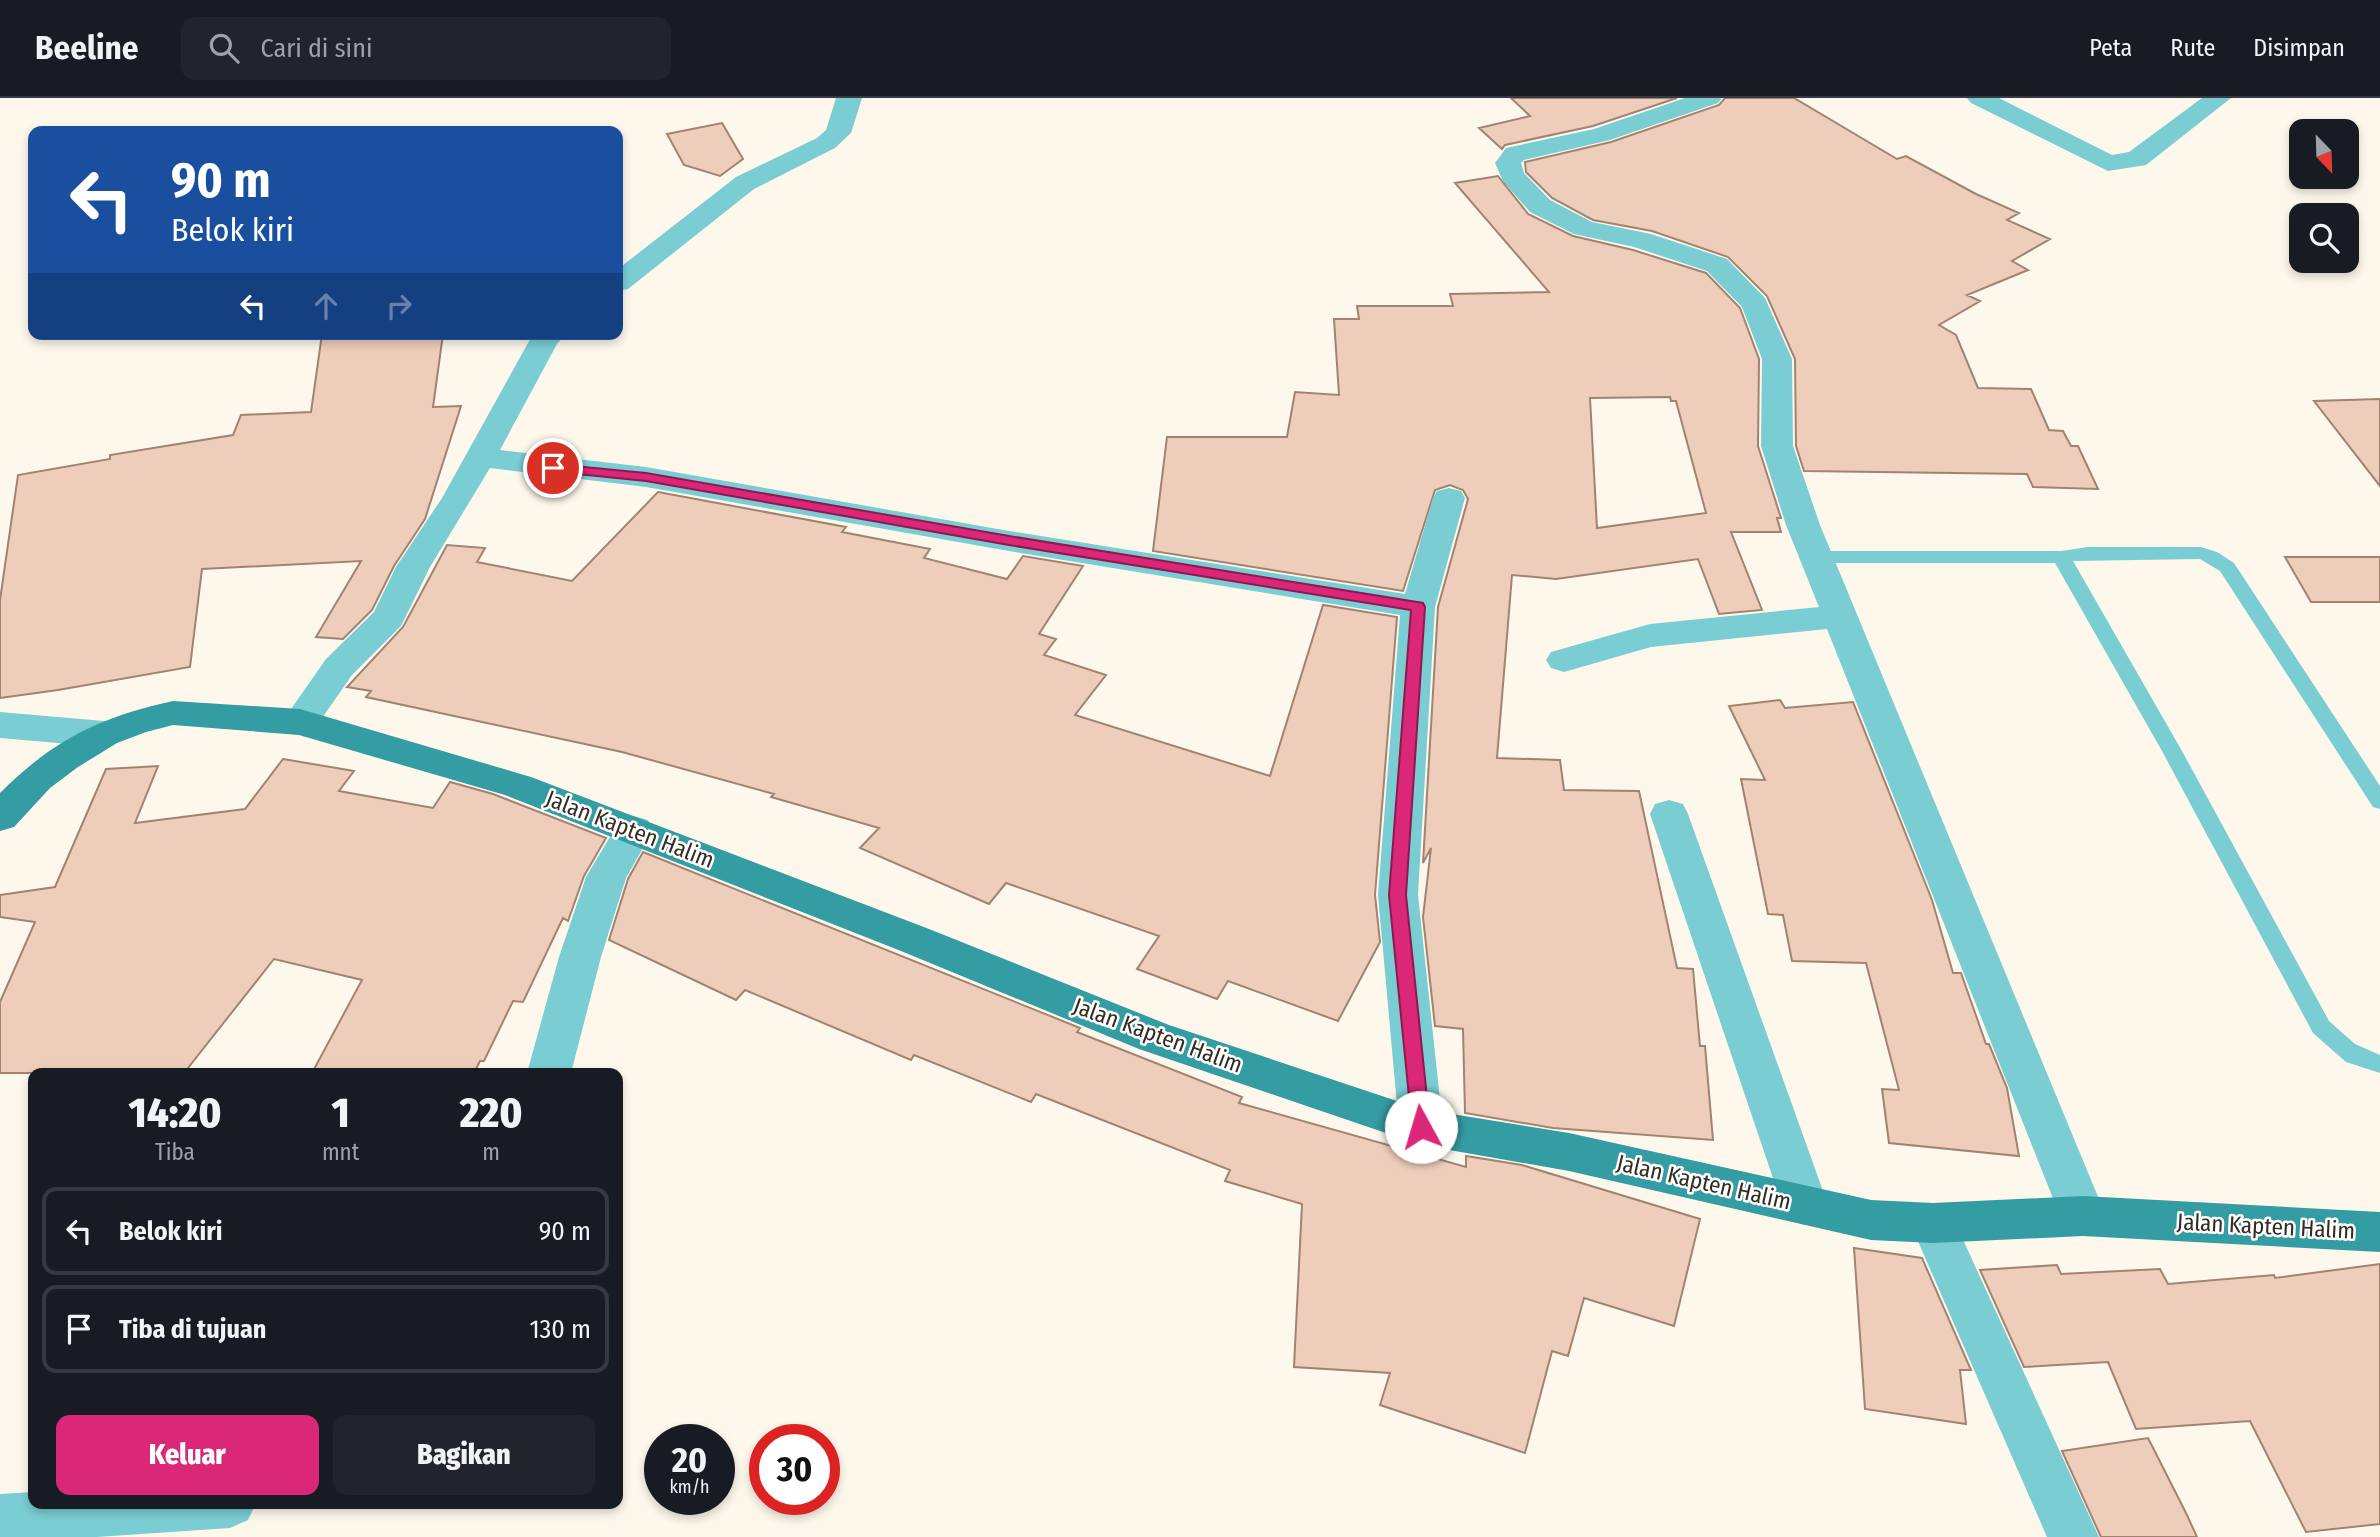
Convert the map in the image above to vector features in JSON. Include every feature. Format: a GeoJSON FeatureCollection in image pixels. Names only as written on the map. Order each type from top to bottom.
{"type":"FeatureCollection","features":[{"type":"Feature","properties":{"kind":"main road","name":"Jalan Kapten Halim"},"geometry":{"type":"LineString","coordinates":[[0,817],[37,779],[104,734],[137,722],[173,713],[300,722],[518,786],[915,940],[1154,1037],[1421,1127],[1569,1152],[1871,1220],[1933,1223],[2083,1216],[2380,1232]]}},
{"type":"Feature","properties":{"kind":"street"},"geometry":{"type":"LineString","coordinates":[[623,279],[745,183],[826,144],[838,133],[849,98]]}},
{"type":"Feature","properties":{"kind":"street"},"geometry":{"type":"LineString","coordinates":[[1709,98],[1601,135],[1515,155],[1508,163],[1512,176],[1540,206],[1584,229],[1641,240],[1717,265],[1755,304],[1777,359],[1777,446],[1815,557],[2083,1216]]}},
{"type":"Feature","properties":{"kind":"street"},"geometry":{"type":"LineString","coordinates":[[1980,98],[2108,163],[2137,159],[2218,98]]}},
{"type":"Feature","properties":{"kind":"street"},"geometry":{"type":"LineString","coordinates":[[300,722],[339,667],[389,618],[413,567],[458,498],[544,340]]}},
{"type":"Feature","properties":{"kind":"street"},"geometry":{"type":"LineString","coordinates":[[480,457],[553,468],[646,477],[1009,541],[1418,607]]}},
{"type":"Feature","properties":{"kind":"street"},"geometry":{"type":"LineString","coordinates":[[1421,1127],[1398,895],[1418,607],[1449,498]]}},
{"type":"Feature","properties":{"kind":"street"},"geometry":{"type":"LineString","coordinates":[[1564,660],[1650,636],[1840,616]]}},
{"type":"Feature","properties":{"kind":"street"},"geometry":{"type":"LineString","coordinates":[[0,725],[104,734]]}},
{"type":"Feature","properties":{"kind":"street"},"geometry":{"type":"LineString","coordinates":[[1669,814],[1805,1205]]}},
{"type":"Feature","properties":{"kind":"street"},"geometry":{"type":"LineString","coordinates":[[550,1068],[580,957],[606,877],[634,830]]}},
{"type":"Feature","properties":{"kind":"street"},"geometry":{"type":"LineString","coordinates":[[1933,1223],[2073,1537]]}},
{"type":"Feature","properties":{"kind":"street"},"geometry":{"type":"LineString","coordinates":[[0,1519],[144,1509]]}},
{"type":"Feature","properties":{"kind":"lane"},"geometry":{"type":"LineString","coordinates":[[1815,557],[2061,557],[2088,553],[2201,553],[2211,556],[2227,567],[2380,802]]}},
{"type":"Feature","properties":{"kind":"lane"},"geometry":{"type":"LineString","coordinates":[[2061,557],[2178,763],[2321,1027],[2339,1047],[2369,1063],[2380,1063]]}},
{"type":"Feature","properties":{"kind":"building"},"geometry":{"type":"Polygon","coordinates":[[[1511,98],[1677,98],[1593,126],[1505,145],[1502,149],[1479,128],[1530,116],[1511,98]]]}},
{"type":"Feature","properties":{"kind":"building"},"geometry":{"type":"Polygon","coordinates":[[[1725,98],[1794,98],[1897,159],[1906,156],[1976,194],[2019,213],[2007,220],[2050,239],[2012,261],[2028,270],[1967,295],[1980,301],[1939,325],[1956,335],[1978,388],[2031,389],[2049,430],[2063,431],[2071,446],[2078,446],[2098,489],[2033,487],[2027,474],[1804,471],[1796,446],[1795,359],[1767,296],[1728,257],[1652,231],[1593,220],[1552,198],[1526,172],[1525,162],[1611,142],[1719,105],[1725,98]]]}},
{"type":"Feature","properties":{"kind":"building"},"geometry":{"type":"Polygon","coordinates":[[[722,123],[743,159],[720,176],[684,165],[667,134],[722,123]]]}},
{"type":"Feature","properties":{"kind":"building"},"geometry":{"type":"Polygon","coordinates":[[[1498,176],[1528,214],[1573,236],[1633,250],[1706,273],[1740,308],[1759,359],[1758,446],[1781,518],[1777,518],[1781,532],[1731,532],[1762,610],[1719,614],[1698,559],[1556,579],[1512,575],[1497,758],[1560,760],[1564,790],[1639,791],[1677,968],[1693,969],[1700,1046],[1705,1046],[1713,1140],[1553,1128],[1465,1113],[1463,1029],[1435,1026],[1423,917],[1431,848],[1423,863],[1438,607],[1468,499],[1463,490],[1450,485],[1435,490],[1403,591],[1153,551],[1167,437],[1287,437],[1295,392],[1339,395],[1334,319],[1359,319],[1357,306],[1453,306],[1450,294],[1549,292],[1455,183],[1498,176]],[[1670,397],[1590,398],[1597,528],[1706,513],[1676,401],[1671,401],[1670,397]]]}},
{"type":"Feature","properties":{"kind":"building"},"geometry":{"type":"Polygon","coordinates":[[[321,340],[442,340],[433,407],[461,406],[425,519],[394,566],[372,610],[343,639],[316,637],[361,561],[202,569],[190,667],[0,698],[0,600],[18,475],[110,459],[110,455],[233,435],[241,415],[311,412],[321,340]]]}},
{"type":"Feature","properties":{"kind":"building"},"geometry":{"type":"Polygon","coordinates":[[[2380,399],[2380,486],[2314,401],[2380,399]]]}},
{"type":"Feature","properties":{"kind":"building"},"geometry":{"type":"Polygon","coordinates":[[[658,492],[846,527],[842,532],[930,549],[924,558],[1007,579],[1023,556],[1083,566],[1039,634],[1056,639],[1044,655],[1106,675],[1075,715],[1270,776],[1323,605],[1397,617],[1375,895],[1380,942],[1338,1021],[1228,981],[1217,999],[1137,969],[1159,936],[1006,883],[989,904],[860,848],[879,828],[771,797],[774,794],[622,752],[366,697],[371,691],[347,687],[403,627],[447,545],[485,548],[477,562],[572,581],[658,492]]]}},
{"type":"Feature","properties":{"kind":"building"},"geometry":{"type":"Polygon","coordinates":[[[2285,557],[2380,557],[2380,602],[2311,602],[2285,557]]]}},
{"type":"Feature","properties":{"kind":"building"},"geometry":{"type":"Polygon","coordinates":[[[1780,700],[1785,708],[1853,702],[1932,900],[1953,973],[1961,973],[1986,1044],[1989,1044],[2007,1088],[2019,1156],[1889,1143],[1882,1089],[1899,1090],[1866,963],[1792,961],[1783,915],[1768,914],[1741,779],[1765,780],[1729,706],[1780,700]]]}},
{"type":"Feature","properties":{"kind":"building"},"geometry":{"type":"Polygon","coordinates":[[[283,759],[354,771],[339,791],[433,808],[450,782],[493,794],[606,838],[584,876],[568,921],[563,918],[523,1002],[513,1001],[484,1061],[480,1061],[476,1068],[315,1068],[362,980],[274,959],[188,1068],[28,1068],[28,1073],[0,1073],[0,1002],[35,922],[0,917],[0,895],[55,887],[106,769],[158,766],[135,823],[245,809],[283,759]]]}},
{"type":"Feature","properties":{"kind":"building"},"geometry":{"type":"Polygon","coordinates":[[[643,852],[1080,1028],[1077,1032],[1242,1097],[1239,1103],[1466,1167],[1466,1156],[1522,1165],[1700,1219],[1674,1326],[1584,1298],[1568,1356],[1552,1351],[1525,1453],[1380,1405],[1390,1373],[1294,1367],[1302,1204],[1225,1181],[1230,1170],[1036,1094],[1031,1102],[914,1055],[911,1060],[745,990],[736,1000],[609,940],[628,879],[643,852]]]}},
{"type":"Feature","properties":{"kind":"building"},"geometry":{"type":"Polygon","coordinates":[[[1854,1248],[1922,1258],[1971,1370],[1960,1370],[1966,1424],[1865,1409],[1854,1248]]]}},
{"type":"Feature","properties":{"kind":"building"},"geometry":{"type":"Polygon","coordinates":[[[2380,1264],[2380,1524],[2306,1532],[2250,1421],[2136,1429],[2108,1362],[2024,1367],[1980,1270],[2057,1265],[2061,1274],[2160,1269],[2168,1284],[2274,1275],[2275,1278],[2380,1264]]]}},
{"type":"Feature","properties":{"kind":"building"},"geometry":{"type":"Polygon","coordinates":[[[2148,1438],[2197,1537],[2101,1537],[2062,1451],[2148,1438]]]}},
{"type":"Feature","properties":{"kind":"route"},"geometry":{"type":"LineString","coordinates":[[553,468],[646,477],[1009,541],[1418,607],[1398,895],[1421,1127]]}}]}
